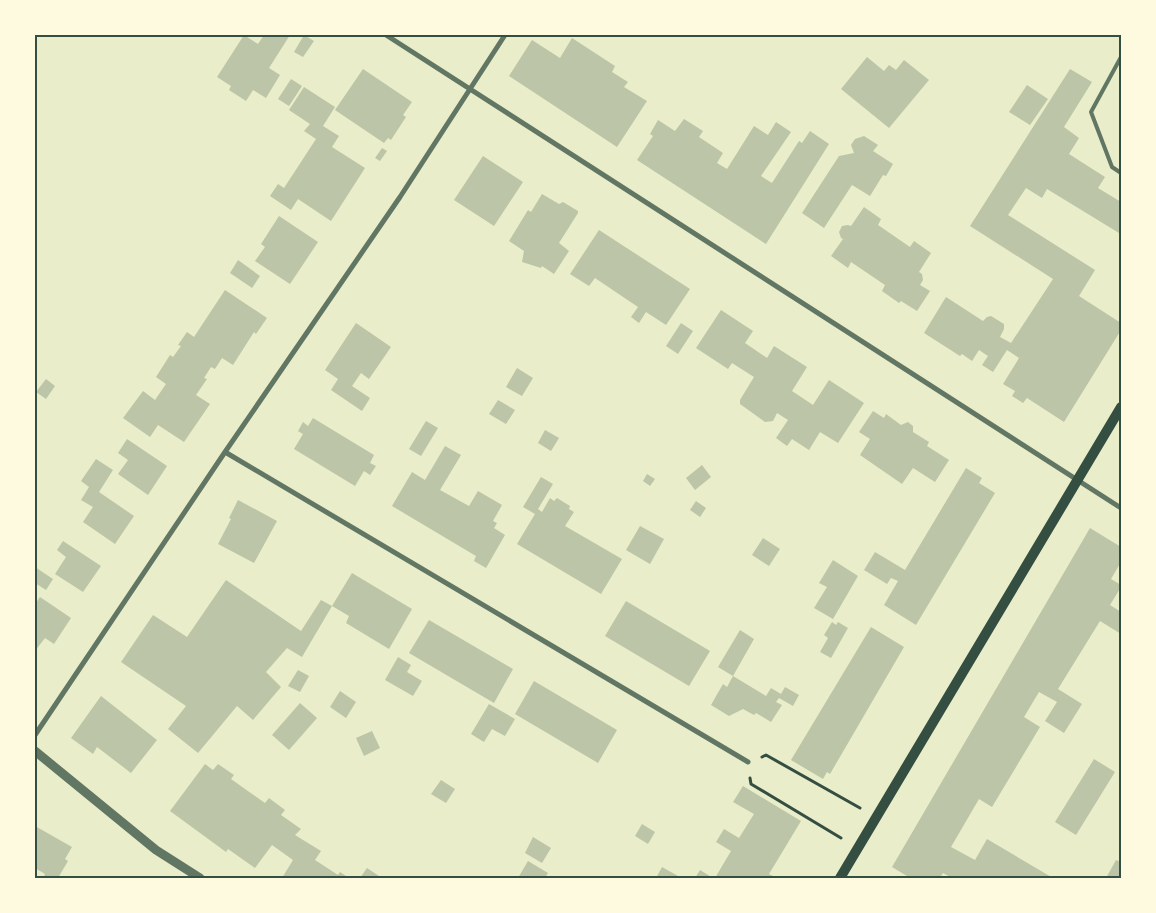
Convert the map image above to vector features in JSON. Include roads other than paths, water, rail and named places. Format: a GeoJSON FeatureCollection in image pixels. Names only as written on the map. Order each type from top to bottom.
{"type":"FeatureCollection","features":[{"type":"Feature","properties":{"kind":"main road"},"geometry":{"type":"LineString","coordinates":[[840,878],[1121,407]]}},
{"type":"Feature","properties":{"kind":"street"},"geometry":{"type":"LineString","coordinates":[[386,35],[1121,508]]}},
{"type":"Feature","properties":{"kind":"street"},"geometry":{"type":"LineString","coordinates":[[35,736],[225,452],[400,197],[505,35]]}},
{"type":"Feature","properties":{"kind":"street"},"geometry":{"type":"LineString","coordinates":[[225,452],[748,762]]}},
{"type":"Feature","properties":{"kind":"street"},"geometry":{"type":"LineString","coordinates":[[35,751],[156,850],[200,878]]}},
{"type":"Feature","properties":{"kind":"lane"},"geometry":{"type":"LineString","coordinates":[[1121,57],[1091,112],[1112,167],[1121,172]]}}]}
